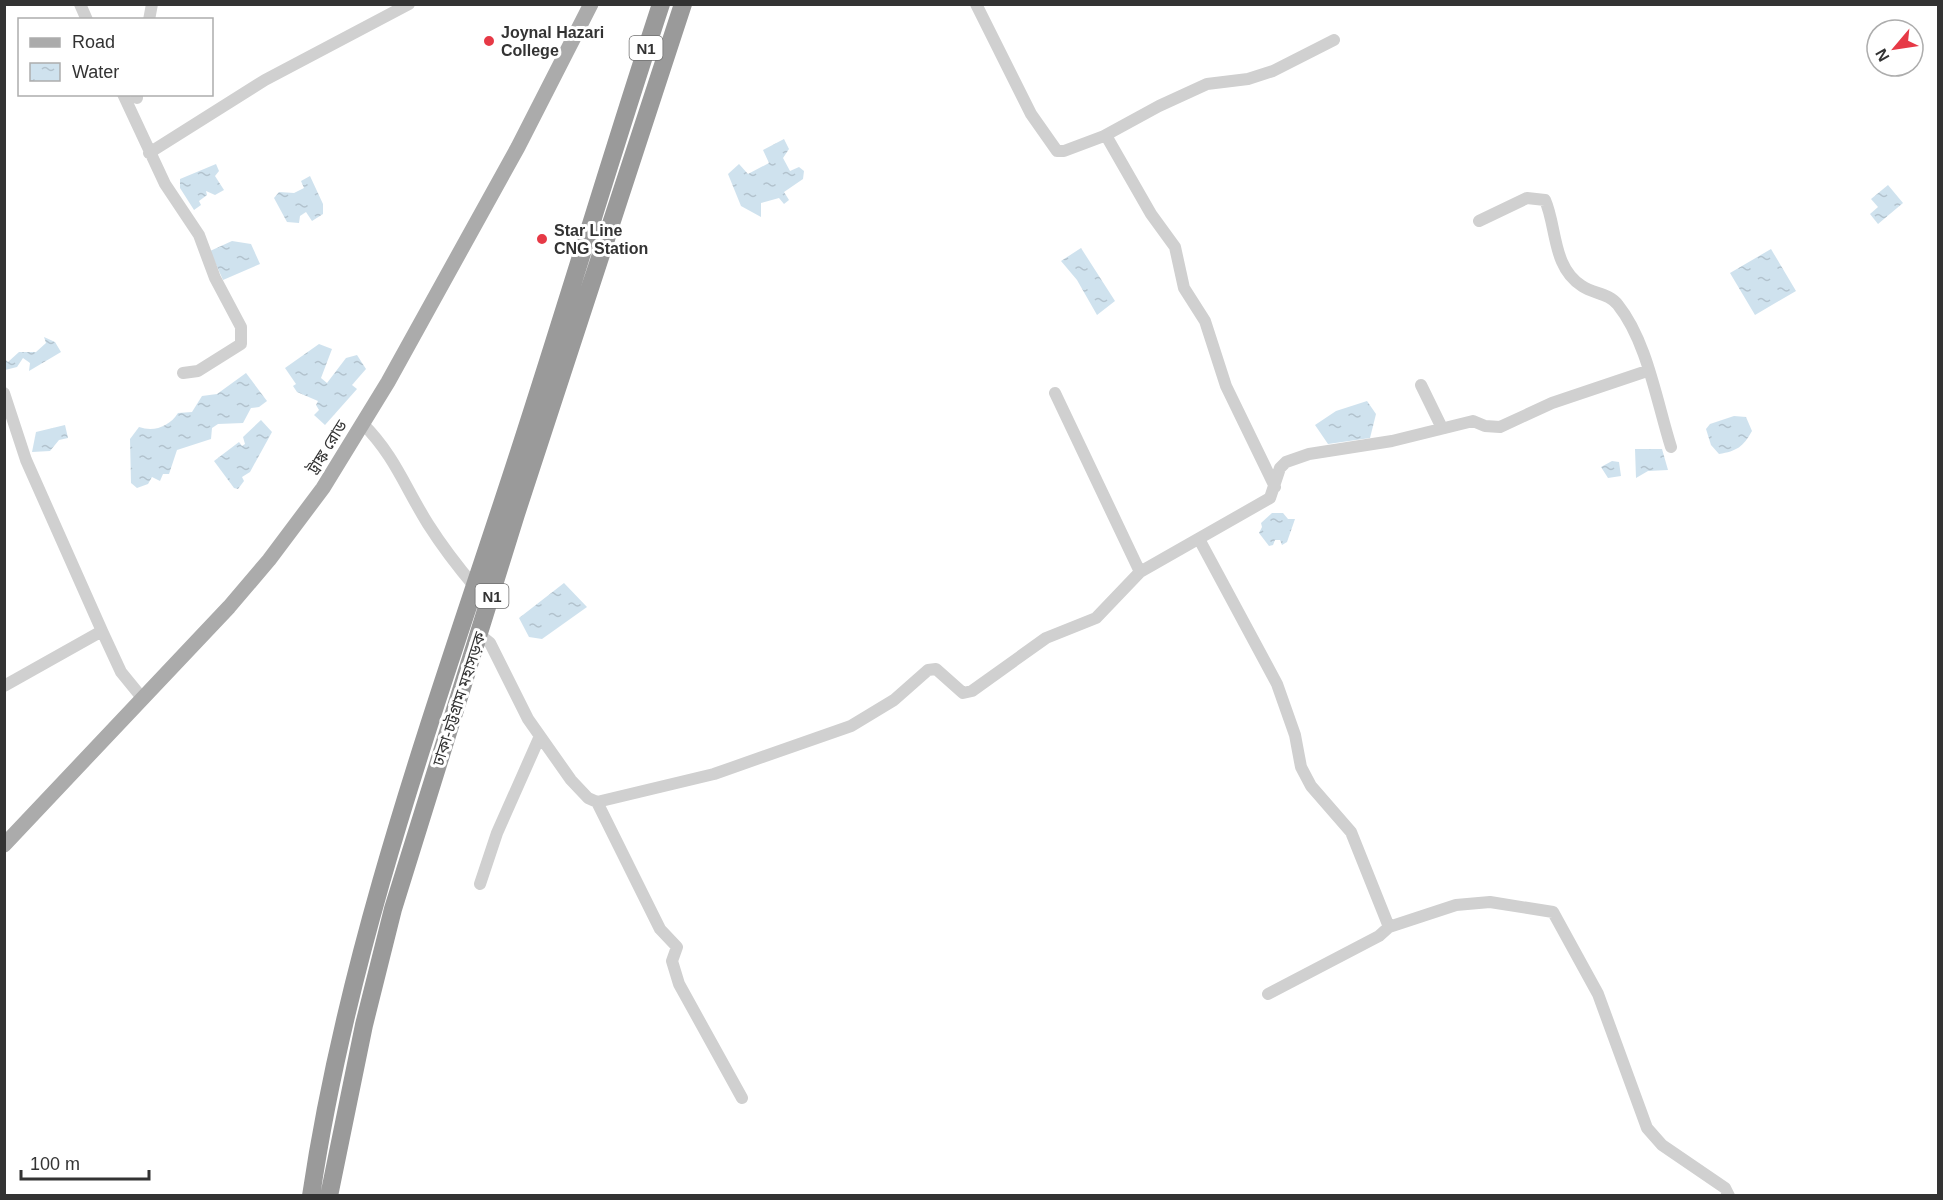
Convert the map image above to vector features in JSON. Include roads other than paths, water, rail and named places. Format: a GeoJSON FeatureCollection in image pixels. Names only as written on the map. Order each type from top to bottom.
{"type":"FeatureCollection","features":[{"type":"Feature","properties":{"kind":"highway","name":"ঢাকা-চট্টগ্রাম মহাসড়ক"},"geometry":{"type":"LineString","coordinates":[[311,1196],[340,1039],[361,952],[429,726],[661,4]]}},
{"type":"Feature","properties":{"kind":"highway","name":"ঢাকা-চট্টগ্রাম মহাসড়ক"},"geometry":{"type":"LineString","coordinates":[[329,1196],[381,953],[516,514],[683,4]]}},
{"type":"Feature","properties":{"kind":"highway"},"geometry":{"type":"LineString","coordinates":[[633,92],[633,102],[638,106],[645,107],[652,100]]}},
{"type":"Feature","properties":{"kind":"highway"},"geometry":{"type":"LineString","coordinates":[[622,126],[627,121],[634,120],[642,131]]}},
{"type":"Feature","properties":{"kind":"main road","name":"ট্রাঙ্ক রোড"},"geometry":{"type":"LineString","coordinates":[[4,845],[143,699],[269,560],[323,488],[388,382],[518,147],[591,4]]}},
{"type":"Feature","properties":{"kind":"street"},"geometry":{"type":"LineString","coordinates":[[80,4],[86,18]]}},
{"type":"Feature","properties":{"kind":"street"},"geometry":{"type":"LineString","coordinates":[[148,153],[265,80],[409,4]]}},
{"type":"Feature","properties":{"kind":"street"},"geometry":{"type":"LineString","coordinates":[[976,4],[1031,114],[1057,151],[1064,151],[1104,136],[1159,106],[1207,84],[1248,79],[1273,71],[1334,40]]}},
{"type":"Feature","properties":{"kind":"street"},"geometry":{"type":"LineString","coordinates":[[124,96],[148,153],[199,236],[215,278],[241,327],[241,344],[198,371],[183,373]]}},
{"type":"Feature","properties":{"kind":"street"},"geometry":{"type":"LineString","coordinates":[[1104,136],[1151,214],[1175,247],[1184,288],[1205,321],[1226,386],[1275,487]]}},
{"type":"Feature","properties":{"kind":"street"},"geometry":{"type":"LineString","coordinates":[[1479,221],[1527,198],[1545,200],[1551,213],[1556,247],[1570,274],[1581,286],[1610,297],[1618,305],[1644,352],[1647,370],[1671,447]]}},
{"type":"Feature","properties":{"kind":"street"},"geometry":{"type":"LineString","coordinates":[[480,635],[490,643],[528,719],[571,780],[588,798],[597,802],[714,774],[851,726],[894,700],[928,670],[936,669],[963,693],[972,691],[1046,638],[1096,618],[1140,572],[1270,498],[1280,468],[1286,462],[1309,454],[1392,441],[1473,421],[1485,426],[1500,427],[1552,402],[1647,370]]}},
{"type":"Feature","properties":{"kind":"street"},"geometry":{"type":"LineString","coordinates":[[1421,385],[1442,428]]}},
{"type":"Feature","properties":{"kind":"street"},"geometry":{"type":"LineString","coordinates":[[4,393],[26,460],[102,631],[121,672],[143,699]]}},
{"type":"Feature","properties":{"kind":"street"},"geometry":{"type":"LineString","coordinates":[[1055,393],[1140,572]]}},
{"type":"Feature","properties":{"kind":"street"},"geometry":{"type":"LineString","coordinates":[[363,424],[384,446],[452,561],[475,587]]}},
{"type":"Feature","properties":{"kind":"street"},"geometry":{"type":"LineString","coordinates":[[1198,539],[1277,684],[1295,735],[1301,768],[1311,786],[1351,832],[1389,927]]}},
{"type":"Feature","properties":{"kind":"street"},"geometry":{"type":"LineString","coordinates":[[4,686],[102,631]]}},
{"type":"Feature","properties":{"kind":"street"},"geometry":{"type":"LineString","coordinates":[[480,884],[497,833],[540,736]]}},
{"type":"Feature","properties":{"kind":"street"},"geometry":{"type":"LineString","coordinates":[[597,802],[660,929],[677,948],[672,962],[679,984],[742,1098]]}},
{"type":"Feature","properties":{"kind":"street"},"geometry":{"type":"LineString","coordinates":[[1268,994],[1379,936],[1389,927],[1456,904],[1490,902],[1553,912],[1598,994],[1647,1128],[1662,1145],[1725,1188],[1729,1196]]}},
{"type":"Feature","properties":{"kind":"water"},"geometry":{"type":"Polygon","coordinates":[[[784,139],[789,149],[783,158],[790,171],[799,167],[804,171],[803,179],[784,192],[789,200],[784,204],[779,198],[761,203],[761,217],[741,206],[728,174],[739,164],[748,174],[769,163],[763,150],[784,139]]]}},
{"type":"Feature","properties":{"kind":"water"},"geometry":{"type":"Polygon","coordinates":[[[216,164],[219,171],[215,176],[224,190],[215,195],[206,191],[207,195],[199,201],[201,205],[194,210],[180,188],[180,179],[216,164]]]}},
{"type":"Feature","properties":{"kind":"water"},"geometry":{"type":"Polygon","coordinates":[[[310,176],[323,204],[323,214],[312,221],[306,212],[300,216],[299,223],[287,222],[274,198],[279,192],[294,193],[304,188],[301,181],[310,176]]]}},
{"type":"Feature","properties":{"kind":"water"},"geometry":{"type":"Polygon","coordinates":[[[1888,185],[1903,203],[1878,224],[1870,214],[1878,207],[1871,199],[1888,185]]]}},
{"type":"Feature","properties":{"kind":"water"},"geometry":{"type":"Polygon","coordinates":[[[232,241],[251,244],[260,264],[223,280],[210,251],[232,241]]]}},
{"type":"Feature","properties":{"kind":"water"},"geometry":{"type":"Polygon","coordinates":[[[1081,248],[1115,301],[1097,315],[1077,280],[1061,261],[1081,248]]]}},
{"type":"Feature","properties":{"kind":"water"},"geometry":{"type":"Polygon","coordinates":[[[1771,249],[1796,291],[1755,315],[1730,273],[1771,249]]]}},
{"type":"Feature","properties":{"kind":"water"},"geometry":{"type":"Polygon","coordinates":[[[44,337],[55,342],[61,352],[29,371],[30,363],[23,358],[17,367],[5,370],[5,359],[8,362],[19,352],[36,352],[46,343],[44,337]]]}},
{"type":"Feature","properties":{"kind":"water"},"geometry":{"type":"Polygon","coordinates":[[[319,344],[332,349],[321,378],[327,383],[346,358],[357,355],[366,369],[352,385],[357,389],[325,425],[314,415],[319,410],[316,405],[318,401],[297,392],[293,386],[296,384],[285,368],[319,344]]]}},
{"type":"Feature","properties":{"kind":"water"},"geometry":{"type":"Polygon","coordinates":[[[246,373],[267,401],[259,407],[251,408],[243,423],[218,424],[212,428],[211,439],[177,450],[169,474],[163,474],[160,481],[152,477],[148,484],[137,488],[131,483],[130,439],[139,427],[150,429],[161,427],[170,422],[178,413],[192,412],[202,396],[217,394],[246,373]]]}},
{"type":"Feature","properties":{"kind":"water"},"geometry":{"type":"Polygon","coordinates":[[[1367,401],[1376,414],[1370,438],[1328,444],[1315,425],[1336,411],[1367,401]]]}},
{"type":"Feature","properties":{"kind":"water"},"geometry":{"type":"Polygon","coordinates":[[[1734,416],[1746,417],[1752,431],[1739,447],[1719,454],[1711,445],[1706,429],[1710,424],[1734,416]]]}},
{"type":"Feature","properties":{"kind":"water"},"geometry":{"type":"Polygon","coordinates":[[[261,420],[272,432],[250,472],[242,477],[244,481],[238,489],[234,488],[214,461],[239,442],[242,446],[245,444],[243,437],[261,420]]]}},
{"type":"Feature","properties":{"kind":"water"},"geometry":{"type":"Polygon","coordinates":[[[65,425],[68,438],[59,440],[50,451],[32,452],[36,432],[65,425]]]}},
{"type":"Feature","properties":{"kind":"water"},"geometry":{"type":"Polygon","coordinates":[[[1635,449],[1662,449],[1668,470],[1648,471],[1636,478],[1635,449]]]}},
{"type":"Feature","properties":{"kind":"water"},"geometry":{"type":"Polygon","coordinates":[[[1612,461],[1619,462],[1621,476],[1608,478],[1601,467],[1612,461]]]}},
{"type":"Feature","properties":{"kind":"water"},"geometry":{"type":"Polygon","coordinates":[[[1272,513],[1283,513],[1288,519],[1295,519],[1287,542],[1282,545],[1280,540],[1275,540],[1273,545],[1269,546],[1259,533],[1261,523],[1272,513]]]}},
{"type":"Feature","properties":{"kind":"water"},"geometry":{"type":"Polygon","coordinates":[[[564,583],[587,607],[542,639],[529,637],[519,618],[564,583]]]}},
{"type":"Feature","properties":{"kind":"place","name":"Joynal Hazari College"},"geometry":{"type":"Point","coordinates":[489,41]}},
{"type":"Feature","properties":{"kind":"place","name":"Star Line CNG Station"},"geometry":{"type":"Point","coordinates":[542,239]}}]}
